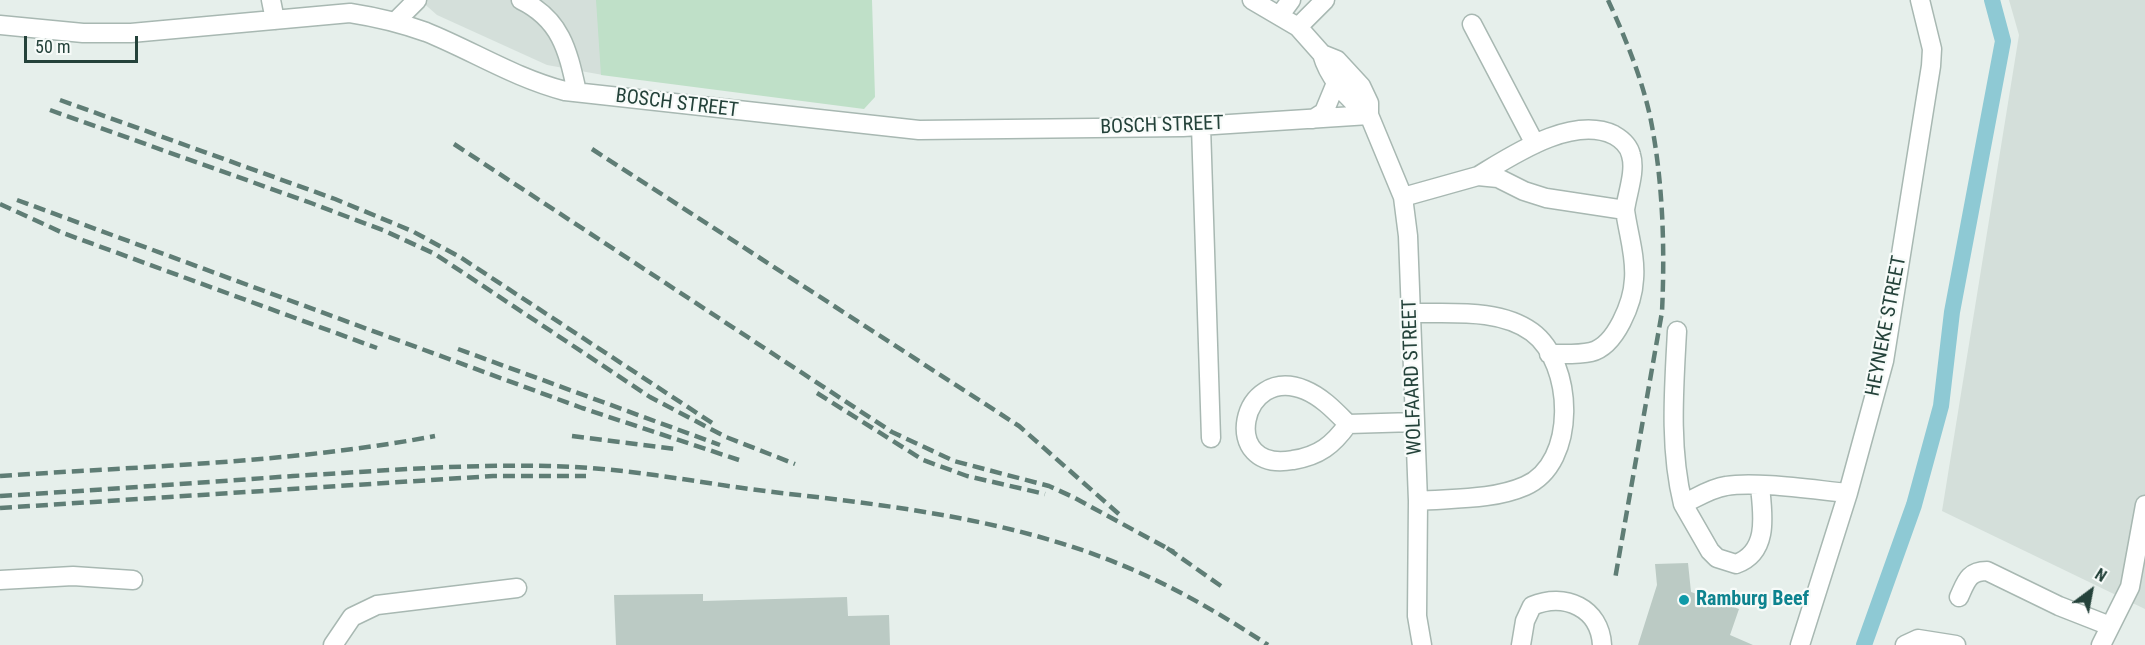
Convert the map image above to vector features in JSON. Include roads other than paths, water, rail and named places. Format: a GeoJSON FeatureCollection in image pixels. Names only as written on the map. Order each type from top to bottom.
{"type":"FeatureCollection","features":[{"type":"Feature","properties":{"kind":"street"},"geometry":{"type":"LineString","coordinates":[[271,0],[275,20]]}},
{"type":"Feature","properties":{"kind":"street"},"geometry":{"type":"LineString","coordinates":[[395,22],[417,0]]}},
{"type":"Feature","properties":{"kind":"street"},"geometry":{"type":"LineString","coordinates":[[521,0],[534,6],[550,22],[566,46],[577,92]]}},
{"type":"Feature","properties":{"kind":"street","name":"WOLFAARD STREET"},"geometry":{"type":"LineString","coordinates":[[1252,0],[1298,27],[1322,54],[1326,67],[1336,83],[1354,104],[1369,115]]}},
{"type":"Feature","properties":{"kind":"street"},"geometry":{"type":"LineString","coordinates":[[1280,15],[1291,0]]}},
{"type":"Feature","properties":{"kind":"street"},"geometry":{"type":"LineString","coordinates":[[1298,27],[1325,0]]}},
{"type":"Feature","properties":{"kind":"street","name":"HEYNEKE STREET"},"geometry":{"type":"LineString","coordinates":[[1800,645],[1848,493],[1884,361],[1931,66],[1932,49],[1920,0]]}},
{"type":"Feature","properties":{"kind":"street","name":"BOSCH STREET"},"geometry":{"type":"LineString","coordinates":[[0,25],[83,33],[131,33],[350,13],[395,22],[426,33],[488,63],[542,85],[577,92],[919,130],[1201,126],[1369,115]]}},
{"type":"Feature","properties":{"kind":"street"},"geometry":{"type":"LineString","coordinates":[[1472,24],[1534,144]]}},
{"type":"Feature","properties":{"kind":"street","name":"WOLFAARD STREET"},"geometry":{"type":"LineString","coordinates":[[1322,54],[1337,60],[1360,86],[1369,103],[1369,115],[1403,197],[1412,313],[1418,501],[1417,616],[1422,645]]}},
{"type":"Feature","properties":{"kind":"street"},"geometry":{"type":"LineString","coordinates":[[1313,119],[1324,112],[1336,83]]}},
{"type":"Feature","properties":{"kind":"street"},"geometry":{"type":"LineString","coordinates":[[1201,126],[1211,438]]}},
{"type":"Feature","properties":{"kind":"street"},"geometry":{"type":"LineString","coordinates":[[1403,197],[1478,176],[1534,144],[1585,130],[1607,132],[1622,140],[1631,155],[1625,210],[1634,280],[1628,304],[1618,327],[1606,345],[1592,352],[1549,354]]}},
{"type":"Feature","properties":{"kind":"street"},"geometry":{"type":"LineString","coordinates":[[1478,176],[1498,178],[1524,191],[1546,198],[1625,210]]}},
{"type":"Feature","properties":{"kind":"street"},"geometry":{"type":"LineString","coordinates":[[1412,313],[1485,315],[1508,319],[1533,332],[1557,366],[1565,399],[1563,433],[1548,468],[1528,485],[1501,494],[1418,501]]}},
{"type":"Feature","properties":{"kind":"street"},"geometry":{"type":"LineString","coordinates":[[1677,331],[1675,443],[1677,479],[1683,504],[1710,551],[1717,558],[1736,564],[1753,554],[1764,527],[1760,487]]}},
{"type":"Feature","properties":{"kind":"street"},"geometry":{"type":"LineString","coordinates":[[1348,424],[1329,447],[1319,453],[1284,462],[1258,456],[1245,433],[1246,415],[1255,399],[1269,390],[1284,386],[1304,389],[1320,398],[1348,424],[1415,422]]}},
{"type":"Feature","properties":{"kind":"street"},"geometry":{"type":"LineString","coordinates":[[1683,504],[1724,486],[1848,493]]}},
{"type":"Feature","properties":{"kind":"street"},"geometry":{"type":"LineString","coordinates":[[2101,645],[2130,587],[2145,506]]}},
{"type":"Feature","properties":{"kind":"street"},"geometry":{"type":"LineString","coordinates":[[1959,597],[1967,578],[1976,571],[1987,571],[2059,606],[2110,626]]}},
{"type":"Feature","properties":{"kind":"street"},"geometry":{"type":"LineString","coordinates":[[0,580],[16,577],[73,576],[133,580]]}},
{"type":"Feature","properties":{"kind":"street"},"geometry":{"type":"LineString","coordinates":[[333,645],[352,617],[378,605],[517,588]]}},
{"type":"Feature","properties":{"kind":"street"},"geometry":{"type":"LineString","coordinates":[[1521,645],[1525,621],[1532,606],[1541,602],[1568,602],[1588,610],[1598,626],[1602,645]]}},
{"type":"Feature","properties":{"kind":"street"},"geometry":{"type":"LineString","coordinates":[[1905,645],[1918,639],[1956,645]]}},
{"type":"Feature","properties":{"kind":"waterway"},"geometry":{"type":"LineString","coordinates":[[1864,645],[1914,505],[1941,406],[1952,312],[2003,41],[1992,0]]}},
{"type":"Feature","properties":{"kind":"railway"},"geometry":{"type":"LineString","coordinates":[[1608,0],[1632,57],[1650,116],[1658,164],[1663,238],[1662,312],[1615,579]]}},
{"type":"Feature","properties":{"kind":"railway"},"geometry":{"type":"LineString","coordinates":[[60,100],[335,199],[412,231],[460,257],[712,423]]}},
{"type":"Feature","properties":{"kind":"railway"},"geometry":{"type":"LineString","coordinates":[[50,110],[311,203],[385,231],[435,254],[650,397],[726,437],[795,464]]}},
{"type":"Feature","properties":{"kind":"railway"},"geometry":{"type":"LineString","coordinates":[[454,144],[892,432],[954,461],[1049,486],[1174,552]]}},
{"type":"Feature","properties":{"kind":"railway"},"geometry":{"type":"LineString","coordinates":[[592,149],[1019,426],[1120,515]]}},
{"type":"Feature","properties":{"kind":"railway"},"geometry":{"type":"LineString","coordinates":[[17,200],[582,408],[739,460]]}},
{"type":"Feature","properties":{"kind":"railway"},"geometry":{"type":"LineString","coordinates":[[0,204],[63,233],[377,348]]}},
{"type":"Feature","properties":{"kind":"railway"},"geometry":{"type":"LineString","coordinates":[[458,349],[720,445]]}},
{"type":"Feature","properties":{"kind":"railway"},"geometry":{"type":"LineString","coordinates":[[817,393],[923,460],[967,476],[1045,494]]}},
{"type":"Feature","properties":{"kind":"railway"},"geometry":{"type":"LineString","coordinates":[[0,476],[273,458],[435,436]]}},
{"type":"Feature","properties":{"kind":"railway"},"geometry":{"type":"LineString","coordinates":[[572,436],[675,449]]}},
{"type":"Feature","properties":{"kind":"railway"},"geometry":{"type":"LineString","coordinates":[[0,496],[452,467],[548,466],[607,469],[922,511],[1015,530],[1105,558],[1149,577],[1210,609],[1268,645]]}},
{"type":"Feature","properties":{"kind":"railway"},"geometry":{"type":"LineString","coordinates":[[0,508],[493,476],[586,476]]}},
{"type":"Feature","properties":{"kind":"railway"},"geometry":{"type":"LineString","coordinates":[[1167,548],[1221,586]]}},
{"type":"Feature","properties":{"kind":"place","name":"Ramburg Beef"},"geometry":{"type":"Point","coordinates":[1684,600]}}]}
